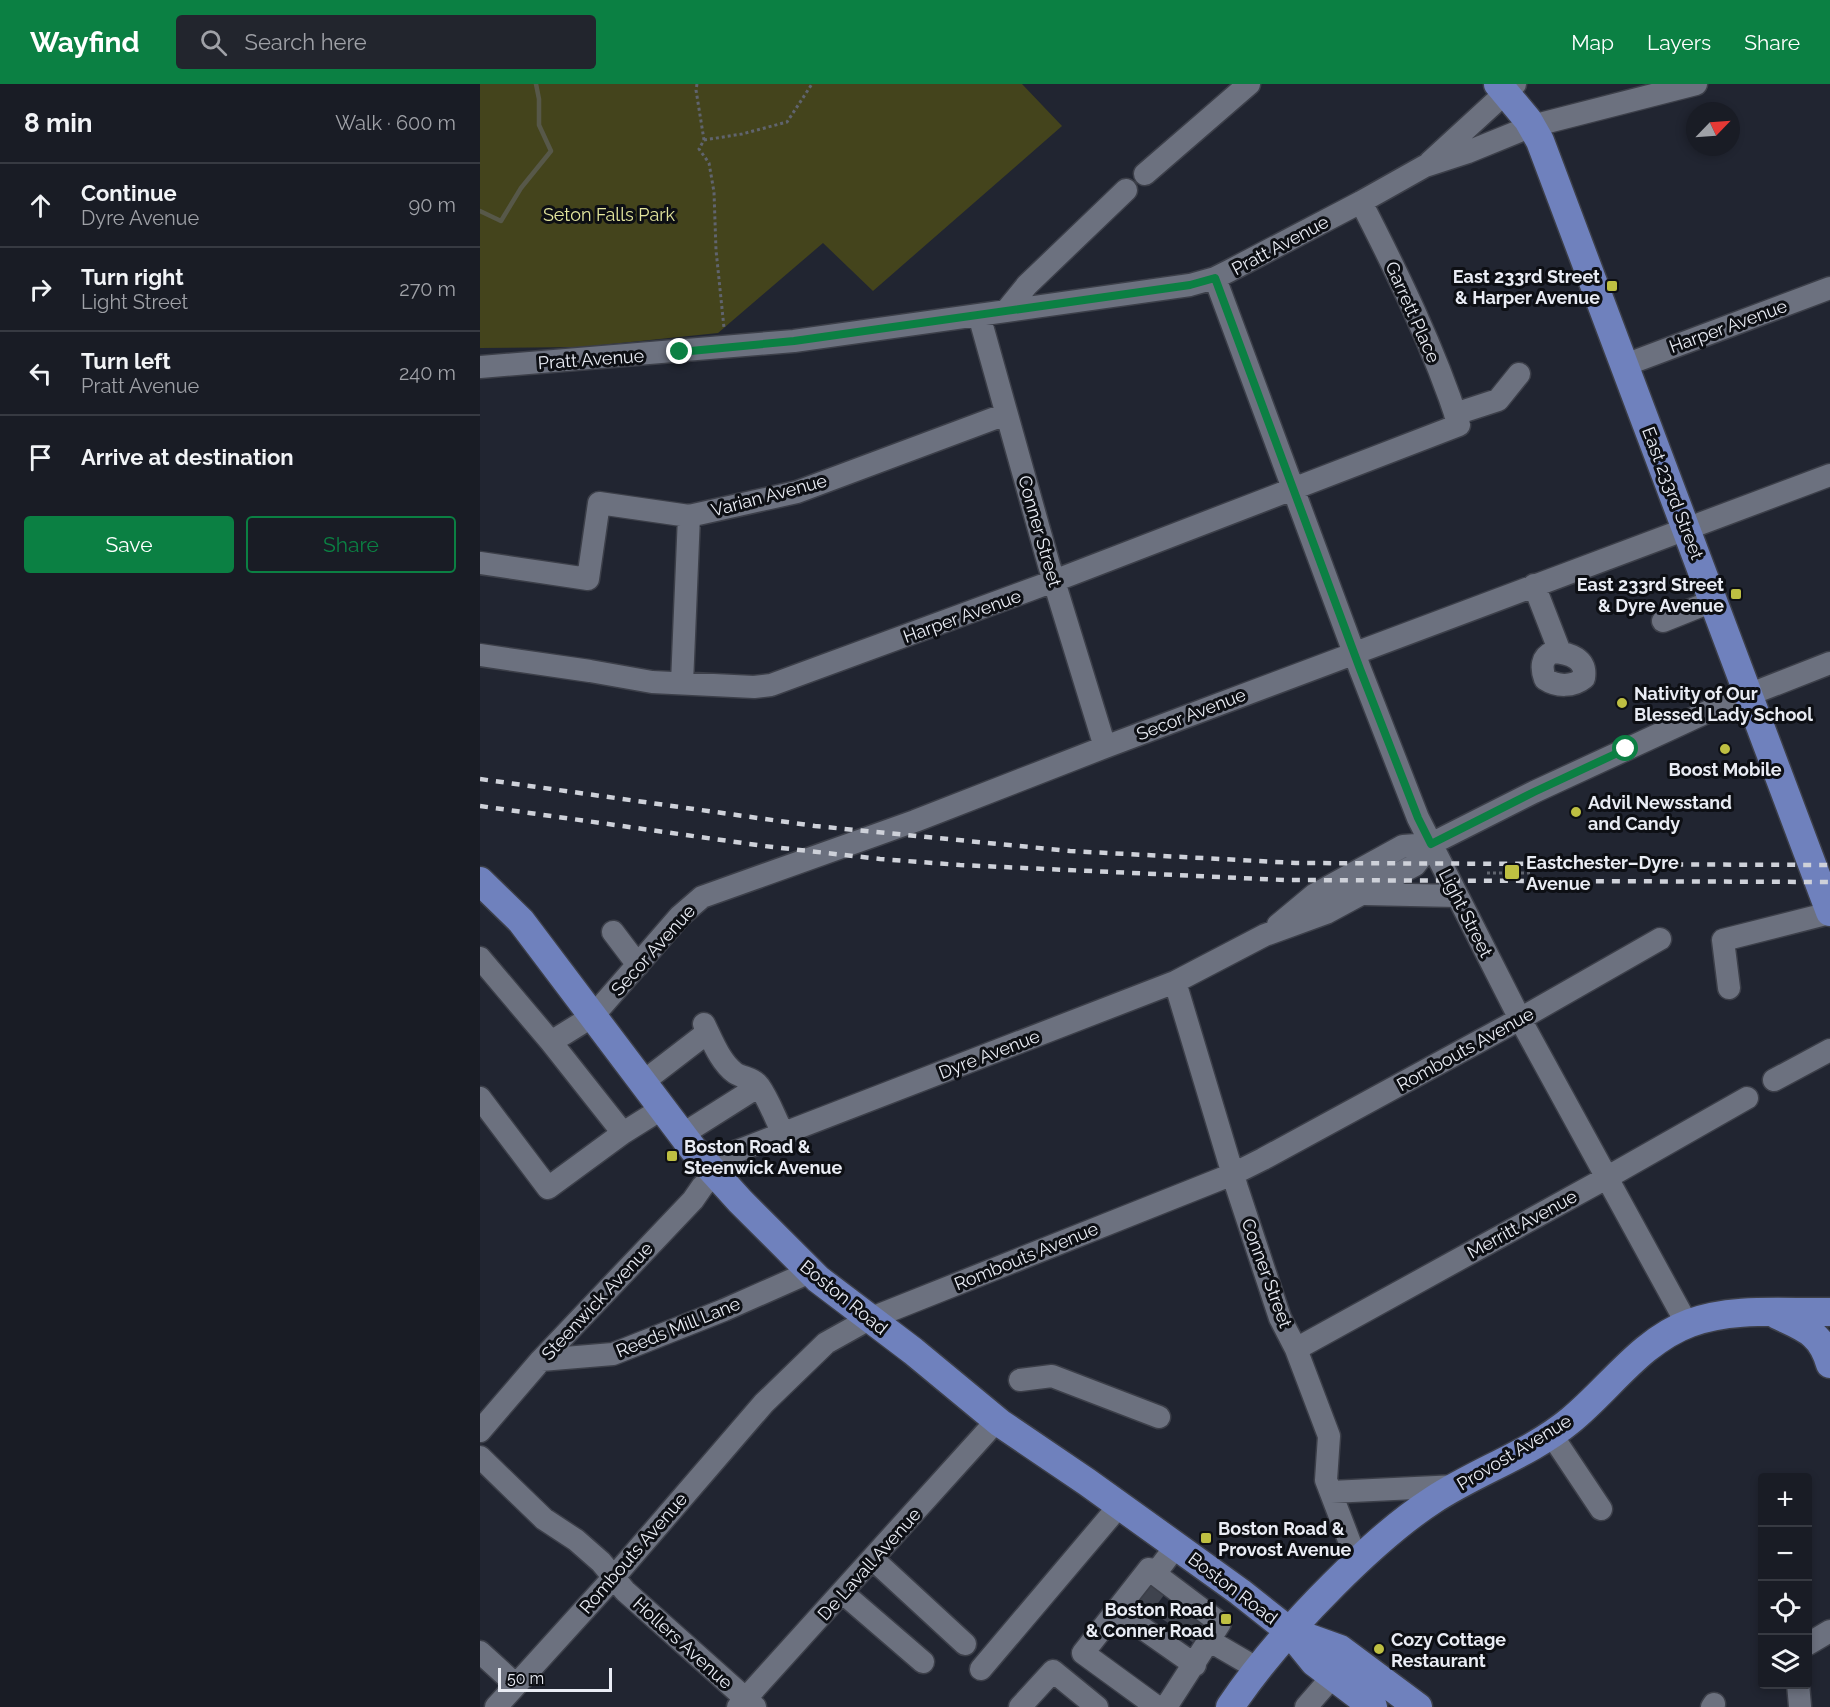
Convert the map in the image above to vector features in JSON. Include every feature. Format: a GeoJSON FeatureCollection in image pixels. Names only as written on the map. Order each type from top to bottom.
{"type":"FeatureCollection","features":[{"type":"Feature","properties":{"kind":"main road","name":"East 233rd Street"},"geometry":{"type":"LineString","coordinates":[[1506,87],[1532,126],[1545,152],[1830,912]]}},
{"type":"Feature","properties":{"kind":"main road","name":"Boston Road"},"geometry":{"type":"LineString","coordinates":[[480,881],[521,921],[693,1149],[810,1272],[913,1351],[1000,1423],[1221,1578],[1288,1630],[1314,1662],[1373,1707]]}},
{"type":"Feature","properties":{"kind":"main road","name":"Provost Avenue"},"geometry":{"type":"LineString","coordinates":[[1288,1630],[1357,1561],[1396,1526],[1434,1499],[1551,1434],[1570,1421],[1644,1351],[1668,1332],[1687,1324],[1721,1315],[1830,1312]]}},
{"type":"Feature","properties":{"kind":"main road"},"geometry":{"type":"LineString","coordinates":[[1772,1313],[1815,1336],[1825,1348],[1830,1364]]}},
{"type":"Feature","properties":{"kind":"main road","name":"Boston Road"},"geometry":{"type":"LineString","coordinates":[[1288,1630],[1340,1649],[1418,1707]]}},
{"type":"Feature","properties":{"kind":"main road"},"geometry":{"type":"LineString","coordinates":[[1241,1703],[1258,1669],[1288,1630]]}},
{"type":"Feature","properties":{"kind":"street"},"geometry":{"type":"LineString","coordinates":[[1144,174],[1249,84]]}},
{"type":"Feature","properties":{"kind":"street","name":"Pratt Avenue"},"geometry":{"type":"LineString","coordinates":[[480,367],[794,341],[1190,285],[1215,278],[1425,166],[1468,152],[1532,126],[1696,84]]}},
{"type":"Feature","properties":{"kind":"street","name":"Pratt Avenue"},"geometry":{"type":"LineString","coordinates":[[1425,166],[1506,87]]}},
{"type":"Feature","properties":{"kind":"street"},"geometry":{"type":"LineString","coordinates":[[1006,311],[1027,285],[1126,190]]}},
{"type":"Feature","properties":{"kind":"street","name":"Garrett Place"},"geometry":{"type":"LineString","coordinates":[[1361,202],[1407,294],[1457,420]]}},
{"type":"Feature","properties":{"kind":"street","name":"Light Street"},"geometry":{"type":"LineString","coordinates":[[1215,278],[1360,669],[1418,818],[1520,1019],[1687,1324]]}},
{"type":"Feature","properties":{"kind":"street","name":"Harper Avenue"},"geometry":{"type":"LineString","coordinates":[[1625,365],[1830,288]]}},
{"type":"Feature","properties":{"kind":"street","name":"Conner Street"},"geometry":{"type":"LineString","coordinates":[[979,315],[1054,581],[1105,747]]}},
{"type":"Feature","properties":{"kind":"street","name":"Harper Avenue"},"geometry":{"type":"LineString","coordinates":[[480,655],[652,682],[754,687],[779,683],[1294,489],[1457,420],[1498,400],[1519,374]]}},
{"type":"Feature","properties":{"kind":"street","name":"Varian Avenue"},"geometry":{"type":"LineString","coordinates":[[682,684],[689,516],[797,492],[1006,414]]}},
{"type":"Feature","properties":{"kind":"street","name":"Secor Avenue"},"geometry":{"type":"LineString","coordinates":[[551,1042],[593,1016],[680,916],[702,897],[915,821],[1355,652],[1830,475]]}},
{"type":"Feature","properties":{"kind":"street"},"geometry":{"type":"LineString","coordinates":[[480,563],[588,579],[599,503],[689,516]]}},
{"type":"Feature","properties":{"kind":"street"},"geometry":{"type":"LineString","coordinates":[[1534,585],[1560,652]]}},
{"type":"Feature","properties":{"kind":"street"},"geometry":{"type":"LineString","coordinates":[[1663,621],[1713,601]]}},
{"type":"Feature","properties":{"kind":"street","name":"Dyre Avenue"},"geometry":{"type":"LineString","coordinates":[[1265,935],[1314,895],[1403,846],[1431,844],[1534,792],[1748,694],[1830,663]]}},
{"type":"Feature","properties":{"kind":"street","name":"Dyre Avenue"},"geometry":{"type":"LineString","coordinates":[[716,1173],[735,1152],[1175,982],[1265,935],[1326,913],[1415,866],[1431,844]]}},
{"type":"Feature","properties":{"kind":"street"},"geometry":{"type":"LineString","coordinates":[[1361,894],[1457,896]]}},
{"type":"Feature","properties":{"kind":"street"},"geometry":{"type":"LineString","coordinates":[[1729,988],[1723,940],[1830,912]]}},
{"type":"Feature","properties":{"kind":"street"},"geometry":{"type":"LineString","coordinates":[[613,932],[638,965]]}},
{"type":"Feature","properties":{"kind":"street","name":"Rombouts Avenue"},"geometry":{"type":"LineString","coordinates":[[496,1707],[614,1577],[764,1403],[826,1343],[869,1319],[1233,1174],[1274,1154],[1520,1019],[1660,939]]}},
{"type":"Feature","properties":{"kind":"street"},"geometry":{"type":"LineString","coordinates":[[480,958],[551,1042],[623,1133]]}},
{"type":"Feature","properties":{"kind":"street","name":"Conner Street"},"geometry":{"type":"LineString","coordinates":[[1175,982],[1233,1174],[1280,1318],[1296,1349],[1329,1436],[1326,1480],[1357,1561]]}},
{"type":"Feature","properties":{"kind":"street"},"geometry":{"type":"LineString","coordinates":[[643,1082],[706,1028],[714,1046],[730,1068],[735,1073],[750,1078],[759,1086],[783,1133]]}},
{"type":"Feature","properties":{"kind":"street"},"geometry":{"type":"LineString","coordinates":[[1774,1080],[1830,1050]]}},
{"type":"Feature","properties":{"kind":"street"},"geometry":{"type":"LineString","coordinates":[[683,1134],[759,1086]]}},
{"type":"Feature","properties":{"kind":"street"},"geometry":{"type":"LineString","coordinates":[[480,1098],[548,1188],[623,1133],[663,1108]]}},
{"type":"Feature","properties":{"kind":"street","name":"Merritt Avenue"},"geometry":{"type":"LineString","coordinates":[[1296,1349],[1747,1098]]}},
{"type":"Feature","properties":{"kind":"street","name":"Steenwick Avenue"},"geometry":{"type":"LineString","coordinates":[[480,1431],[541,1360],[716,1173]]}},
{"type":"Feature","properties":{"kind":"street","name":"Reeds Mill Lane"},"geometry":{"type":"LineString","coordinates":[[541,1360],[612,1354],[636,1347],[810,1272]]}},
{"type":"Feature","properties":{"kind":"street"},"geometry":{"type":"LineString","coordinates":[[1020,1380],[1052,1376],[1159,1416]]}},
{"type":"Feature","properties":{"kind":"street","name":"De Lavall Avenue"},"geometry":{"type":"LineString","coordinates":[[746,1704],[992,1427],[1000,1423]]}},
{"type":"Feature","properties":{"kind":"street"},"geometry":{"type":"LineString","coordinates":[[1551,1434],[1601,1509]]}},
{"type":"Feature","properties":{"kind":"street","name":"Hollers Avenue"},"geometry":{"type":"LineString","coordinates":[[480,1457],[544,1519],[576,1539],[601,1562],[625,1591],[746,1704]]}},
{"type":"Feature","properties":{"kind":"street"},"geometry":{"type":"LineString","coordinates":[[1331,1492],[1459,1485]]}},
{"type":"Feature","properties":{"kind":"street"},"geometry":{"type":"LineString","coordinates":[[981,1669],[1119,1506]]}},
{"type":"Feature","properties":{"kind":"street"},"geometry":{"type":"LineString","coordinates":[[1159,1578],[1176,1546]]}},
{"type":"Feature","properties":{"kind":"street"},"geometry":{"type":"LineString","coordinates":[[874,1560],[965,1644]]}},
{"type":"Feature","properties":{"kind":"street"},"geometry":{"type":"LineString","coordinates":[[1158,1707],[1083,1653],[1130,1612],[1149,1569],[1198,1608],[1221,1623],[1166,1707]]}},
{"type":"Feature","properties":{"kind":"street"},"geometry":{"type":"LineString","coordinates":[[1198,1608],[1221,1578]]}},
{"type":"Feature","properties":{"kind":"street"},"geometry":{"type":"LineString","coordinates":[[843,1593],[923,1662]]}},
{"type":"Feature","properties":{"kind":"street"},"geometry":{"type":"LineString","coordinates":[[1130,1612],[1172,1638],[1195,1665]]}},
{"type":"Feature","properties":{"kind":"street"},"geometry":{"type":"LineString","coordinates":[[1812,1642],[1830,1631]]}},
{"type":"Feature","properties":{"kind":"street"},"geometry":{"type":"LineString","coordinates":[[1210,1641],[1258,1669]]}},
{"type":"Feature","properties":{"kind":"street"},"geometry":{"type":"LineString","coordinates":[[480,1652],[516,1685]]}},
{"type":"Feature","properties":{"kind":"street"},"geometry":{"type":"LineString","coordinates":[[1020,1707],[1053,1671],[1097,1707]]}},
{"type":"Feature","properties":{"kind":"street"},"geometry":{"type":"LineString","coordinates":[[1306,1707],[1333,1676]]}},
{"type":"Feature","properties":{"kind":"path"},"geometry":{"type":"LineString","coordinates":[[697,84],[704,140],[699,149],[709,163],[714,192],[724,348]]}},
{"type":"Feature","properties":{"kind":"path"},"geometry":{"type":"LineString","coordinates":[[704,140],[742,134],[787,122],[812,84]]}},
{"type":"Feature","properties":{"kind":"path"},"geometry":{"type":"LineString","coordinates":[[1487,873],[1503,873]]}},
{"type":"Feature","properties":{"kind":"path"},"geometry":{"type":"LineString","coordinates":[[1515,873],[1530,873]]}},
{"type":"Feature","properties":{"kind":"green space","name":"Seton Falls Park"},"geometry":{"type":"Polygon","coordinates":[[[480,84],[1022,84],[1062,126],[873,291],[823,243],[718,333],[582,347],[480,348],[480,84]]]}},
{"type":"Feature","properties":{"kind":"waterway"},"geometry":{"type":"LineString","coordinates":[[480,211],[501,221],[521,188],[551,151],[539,125],[539,99],[536,84]]}},
{"type":"Feature","properties":{"kind":"tunnel"},"geometry":{"type":"LineString","coordinates":[[1143,1605],[1160,1582]]}},
{"type":"Feature","properties":{"kind":"tunnel"},"geometry":{"type":"LineString","coordinates":[[1171,1625],[1187,1602]]}},
{"type":"Feature","properties":{"kind":"tunnel"},"geometry":{"type":"LineString","coordinates":[[1184,1636],[1202,1612]]}},
{"type":"Feature","properties":{"kind":"railway"},"geometry":{"type":"LineString","coordinates":[[480,779],[815,826],[1070,851],[1296,863],[1830,865]]}},
{"type":"Feature","properties":{"kind":"railway"},"geometry":{"type":"LineString","coordinates":[[480,806],[764,846],[960,865],[1284,880],[1830,882]]}},
{"type":"Feature","properties":{"kind":"place","name":"East 233rd Street & Harper Avenue"},"geometry":{"type":"Point","coordinates":[1612,286]}},
{"type":"Feature","properties":{"kind":"place","name":"East 233rd Street & Dyre Avenue"},"geometry":{"type":"Point","coordinates":[1736,594]}},
{"type":"Feature","properties":{"kind":"place","name":"Nativity of Our Blessed Lady School"},"geometry":{"type":"Point","coordinates":[1622,703]}},
{"type":"Feature","properties":{"kind":"place","name":"Boost Mobile"},"geometry":{"type":"Point","coordinates":[1725,749]}},
{"type":"Feature","properties":{"kind":"place","name":"Advil Newsstand and Candy"},"geometry":{"type":"Point","coordinates":[1576,812]}},
{"type":"Feature","properties":{"kind":"place","name":"Eastchester–Dyre Avenue"},"geometry":{"type":"Point","coordinates":[1512,872]}},
{"type":"Feature","properties":{"kind":"place","name":"Boston Road & Steenwick Avenue"},"geometry":{"type":"Point","coordinates":[672,1156]}},
{"type":"Feature","properties":{"kind":"place","name":"Boston Road & Provost Avenue"},"geometry":{"type":"Point","coordinates":[1206,1538]}},
{"type":"Feature","properties":{"kind":"place","name":"Boston Road & Conner Road"},"geometry":{"type":"Point","coordinates":[1226,1619]}},
{"type":"Feature","properties":{"kind":"place","name":"Cozy Cottage Restaurant"},"geometry":{"type":"Point","coordinates":[1379,1649]}},
{"type":"Feature","properties":{"kind":"route"},"geometry":{"type":"LineString","coordinates":[[680,352],[794,341],[1190,285],[1215,278],[1360,669],[1418,818],[1431,844],[1626,749]]}}]}
